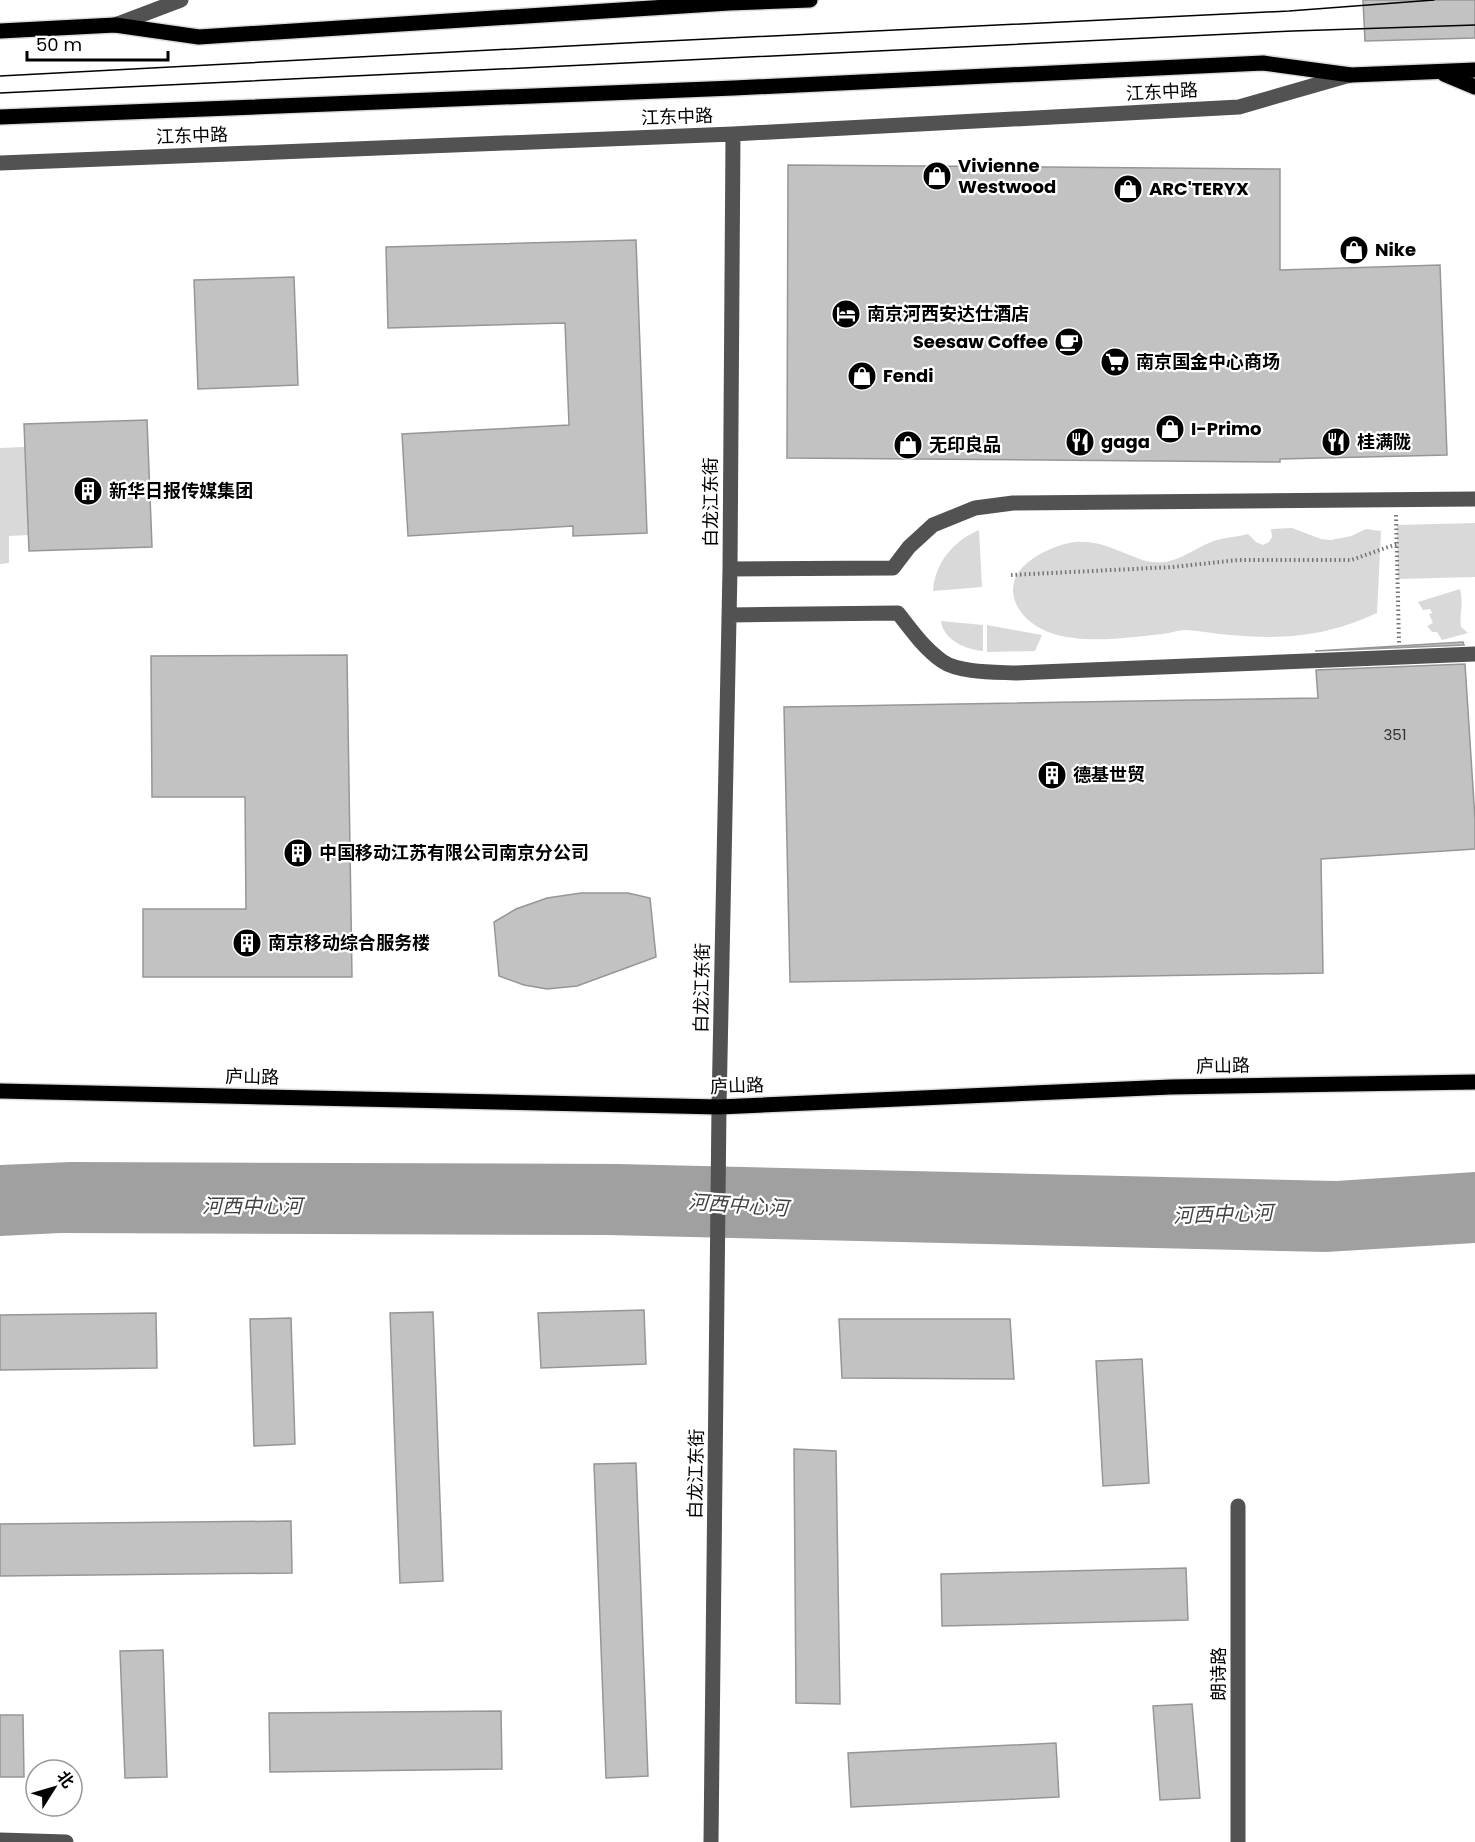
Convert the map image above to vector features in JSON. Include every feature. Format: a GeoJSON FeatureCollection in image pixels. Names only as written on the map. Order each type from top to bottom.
{"type":"FeatureCollection","features":[{"type":"Feature","properties":{"kind":"main road"},"geometry":{"type":"LineString","coordinates":[[0,31],[115,25],[199,37],[729,3],[810,0]]}},
{"type":"Feature","properties":{"kind":"main road","name":"江东中路"},"geometry":{"type":"LineString","coordinates":[[0,117],[746,88],[1263,63],[1351,75],[1475,70]]}},
{"type":"Feature","properties":{"kind":"main road"},"geometry":{"type":"LineString","coordinates":[[1438,72],[1475,87]]}},
{"type":"Feature","properties":{"kind":"main road","name":"庐山路"},"geometry":{"type":"LineString","coordinates":[[0,1091],[719,1107],[1171,1087],[1475,1082]]}},
{"type":"Feature","properties":{"kind":"street"},"geometry":{"type":"LineString","coordinates":[[115,25],[182,0]]}},
{"type":"Feature","properties":{"kind":"street","name":"江东中路"},"geometry":{"type":"LineString","coordinates":[[0,163],[733,134],[1239,107],[1351,75]]}},
{"type":"Feature","properties":{"kind":"street","name":"白龙江东街"},"geometry":{"type":"LineString","coordinates":[[711,1842],[719,1107],[730,615],[733,134]]}},
{"type":"Feature","properties":{"kind":"street"},"geometry":{"type":"LineString","coordinates":[[730,569],[893,568],[909,547],[933,525],[975,508],[1013,503],[1475,499]]}},
{"type":"Feature","properties":{"kind":"street"},"geometry":{"type":"LineString","coordinates":[[730,615],[898,613],[918,639],[944,663],[977,672],[1016,673],[1475,654]]}},
{"type":"Feature","properties":{"kind":"street","name":"朗诗路"},"geometry":{"type":"LineString","coordinates":[[1238,1506],[1239,1842]]}},
{"type":"Feature","properties":{"kind":"street"},"geometry":{"type":"LineString","coordinates":[[0,1840],[66,1842]]}},
{"type":"Feature","properties":{"kind":"path"},"geometry":{"type":"LineString","coordinates":[[1396,500],[1399,657]]}},
{"type":"Feature","properties":{"kind":"path"},"geometry":{"type":"LineString","coordinates":[[1011,575],[1173,567],[1238,560],[1351,560],[1397,544]]}},
{"type":"Feature","properties":{"kind":"shaded area"},"geometry":{"type":"Polygon","coordinates":[[[25,447],[28,535],[9,536],[9,563],[0,564],[0,448],[25,447]]]}},
{"type":"Feature","properties":{"kind":"shaded area"},"geometry":{"type":"Polygon","coordinates":[[[1475,523],[1475,577],[1398,579],[1397,525],[1475,523]]]}},
{"type":"Feature","properties":{"kind":"shaded area"},"geometry":{"type":"Polygon","coordinates":[[[1292,528],[1321,539],[1331,540],[1351,536],[1366,529],[1381,531],[1377,613],[1341,627],[1306,635],[1270,637],[1180,630],[1128,638],[1088,639],[1050,632],[1034,624],[1021,612],[1014,598],[1014,582],[1024,566],[1041,554],[1063,544],[1091,542],[1150,562],[1162,562],[1178,558],[1217,540],[1248,534],[1263,545],[1272,537],[1271,529],[1292,528]]]}},
{"type":"Feature","properties":{"kind":"shaded area"},"geometry":{"type":"Polygon","coordinates":[[[979,530],[982,587],[933,591],[937,571],[947,554],[961,540],[979,530]]]}},
{"type":"Feature","properties":{"kind":"shaded area"},"geometry":{"type":"Polygon","coordinates":[[[1460,589],[1461,627],[1468,633],[1442,640],[1437,632],[1432,632],[1427,626],[1433,623],[1429,614],[1432,613],[1430,609],[1423,610],[1418,602],[1460,589]]]}},
{"type":"Feature","properties":{"kind":"shaded area"},"geometry":{"type":"Polygon","coordinates":[[[941,621],[983,625],[983,651],[970,649],[951,639],[946,634],[941,621]]]}},
{"type":"Feature","properties":{"kind":"shaded area"},"geometry":{"type":"Polygon","coordinates":[[[987,625],[1042,635],[1035,651],[987,652],[987,625]]]}},
{"type":"Feature","properties":{"kind":"water","name":"河西中心河"},"geometry":{"type":"Polygon","coordinates":[[[71,1162],[618,1164],[1336,1181],[1475,1172],[1475,1243],[1326,1252],[607,1235],[61,1233],[0,1236],[0,1165],[71,1162]]]}},
{"type":"Feature","properties":{"kind":"building"},"geometry":{"type":"Polygon","coordinates":[[[1363,0],[1475,0],[1475,38],[1365,41],[1363,0]]]}},
{"type":"Feature","properties":{"kind":"building","name":"南京国金中心商场"},"geometry":{"type":"Polygon","coordinates":[[[788,165],[1280,169],[1280,270],[1440,265],[1447,455],[1280,459],[1280,462],[787,458],[788,165]]]}},
{"type":"Feature","properties":{"kind":"building"},"geometry":{"type":"Polygon","coordinates":[[[636,240],[647,533],[573,536],[573,526],[408,536],[402,434],[569,425],[565,323],[388,328],[386,247],[636,240]]]}},
{"type":"Feature","properties":{"kind":"building"},"geometry":{"type":"Polygon","coordinates":[[[294,277],[298,385],[198,389],[194,280],[294,277]]]}},
{"type":"Feature","properties":{"kind":"building","name":"新华日报传媒集团"},"geometry":{"type":"Polygon","coordinates":[[[147,420],[152,547],[29,551],[24,424],[147,420]]]}},
{"type":"Feature","properties":{"kind":"building"},"geometry":{"type":"Polygon","coordinates":[[[1463,642],[1464,645],[1315,651],[1463,642]]]}},
{"type":"Feature","properties":{"kind":"building","name":"中国移动江苏有限公司南京分公司"},"geometry":{"type":"Polygon","coordinates":[[[347,655],[352,977],[143,977],[143,909],[246,909],[245,797],[152,797],[151,656],[347,655]]]}},
{"type":"Feature","properties":{"kind":"building","name":"德基世贸"},"geometry":{"type":"Polygon","coordinates":[[[1465,664],[1475,849],[1321,859],[1323,973],[790,982],[784,707],[1318,698],[1316,670],[1465,664]]]}},
{"type":"Feature","properties":{"kind":"building"},"geometry":{"type":"Polygon","coordinates":[[[581,893],[628,893],[650,898],[656,957],[577,986],[547,989],[524,985],[499,976],[494,922],[516,909],[547,898],[581,893]]]}},
{"type":"Feature","properties":{"kind":"building"},"geometry":{"type":"Polygon","coordinates":[[[644,1310],[646,1364],[541,1368],[538,1313],[644,1310]]]}},
{"type":"Feature","properties":{"kind":"building"},"geometry":{"type":"Polygon","coordinates":[[[433,1312],[443,1581],[400,1583],[390,1313],[433,1312]]]}},
{"type":"Feature","properties":{"kind":"building"},"geometry":{"type":"Polygon","coordinates":[[[156,1313],[157,1368],[0,1370],[0,1315],[156,1313]]]}},
{"type":"Feature","properties":{"kind":"building"},"geometry":{"type":"Polygon","coordinates":[[[291,1318],[295,1444],[254,1446],[250,1319],[291,1318]]]}},
{"type":"Feature","properties":{"kind":"building"},"geometry":{"type":"Polygon","coordinates":[[[839,1319],[1010,1319],[1014,1379],[842,1378],[839,1319]]]}},
{"type":"Feature","properties":{"kind":"building"},"geometry":{"type":"Polygon","coordinates":[[[1142,1359],[1149,1483],[1103,1486],[1096,1361],[1142,1359]]]}},
{"type":"Feature","properties":{"kind":"building"},"geometry":{"type":"Polygon","coordinates":[[[794,1449],[836,1451],[840,1704],[796,1703],[794,1449]]]}},
{"type":"Feature","properties":{"kind":"building"},"geometry":{"type":"Polygon","coordinates":[[[636,1463],[648,1776],[606,1778],[594,1464],[636,1463]]]}},
{"type":"Feature","properties":{"kind":"building"},"geometry":{"type":"Polygon","coordinates":[[[291,1521],[292,1573],[0,1576],[0,1524],[291,1521]]]}},
{"type":"Feature","properties":{"kind":"building"},"geometry":{"type":"Polygon","coordinates":[[[1186,1568],[1188,1620],[942,1626],[941,1574],[1186,1568]]]}},
{"type":"Feature","properties":{"kind":"building"},"geometry":{"type":"Polygon","coordinates":[[[163,1650],[167,1777],[125,1778],[120,1651],[163,1650]]]}},
{"type":"Feature","properties":{"kind":"building"},"geometry":{"type":"Polygon","coordinates":[[[1192,1704],[1200,1798],[1160,1800],[1153,1706],[1192,1704]]]}},
{"type":"Feature","properties":{"kind":"building"},"geometry":{"type":"Polygon","coordinates":[[[501,1711],[502,1769],[270,1772],[269,1713],[501,1711]]]}},
{"type":"Feature","properties":{"kind":"building"},"geometry":{"type":"Polygon","coordinates":[[[0,1715],[23,1715],[24,1777],[0,1777],[0,1715]]]}},
{"type":"Feature","properties":{"kind":"building"},"geometry":{"type":"Polygon","coordinates":[[[1056,1743],[1059,1797],[851,1807],[848,1753],[1056,1743]]]}},
{"type":"Feature","properties":{"kind":"tram line"},"geometry":{"type":"LineString","coordinates":[[0,76],[1289,11],[1434,0]]}},
{"type":"Feature","properties":{"kind":"tram line"},"geometry":{"type":"LineString","coordinates":[[0,93],[1293,31],[1475,25]]}},
{"type":"Feature","properties":{"kind":"place","name":"Vivienne Westwood"},"geometry":{"type":"Point","coordinates":[937,176]}},
{"type":"Feature","properties":{"kind":"place","name":"ARC'TERYX"},"geometry":{"type":"Point","coordinates":[1128,189]}},
{"type":"Feature","properties":{"kind":"place","name":"Nike"},"geometry":{"type":"Point","coordinates":[1354,250]}},
{"type":"Feature","properties":{"kind":"place","name":"南京河西安达仕酒店"},"geometry":{"type":"Point","coordinates":[846,314]}},
{"type":"Feature","properties":{"kind":"place","name":"Seesaw Coffee"},"geometry":{"type":"Point","coordinates":[1069,342]}},
{"type":"Feature","properties":{"kind":"place","name":"南京国金中心商场"},"geometry":{"type":"Point","coordinates":[1115,362]}},
{"type":"Feature","properties":{"kind":"place","name":"Fendi"},"geometry":{"type":"Point","coordinates":[862,376]}},
{"type":"Feature","properties":{"kind":"place","name":"I-Primo"},"geometry":{"type":"Point","coordinates":[1170,429]}},
{"type":"Feature","properties":{"kind":"place","name":"gaga"},"geometry":{"type":"Point","coordinates":[1080,442]}},
{"type":"Feature","properties":{"kind":"place","name":"桂满陇"},"geometry":{"type":"Point","coordinates":[1336,442]}},
{"type":"Feature","properties":{"kind":"place","name":"无印良品"},"geometry":{"type":"Point","coordinates":[908,445]}},
{"type":"Feature","properties":{"kind":"place","name":"新华日报传媒集团"},"geometry":{"type":"Point","coordinates":[88,491]}},
{"type":"Feature","properties":{"kind":"place","name":"德基世贸"},"geometry":{"type":"Point","coordinates":[1052,775]}},
{"type":"Feature","properties":{"kind":"place","name":"中国移动江苏有限公司南京分公司"},"geometry":{"type":"Point","coordinates":[298,853]}},
{"type":"Feature","properties":{"kind":"place","name":"南京移动综合服务楼"},"geometry":{"type":"Point","coordinates":[247,943]}}]}
